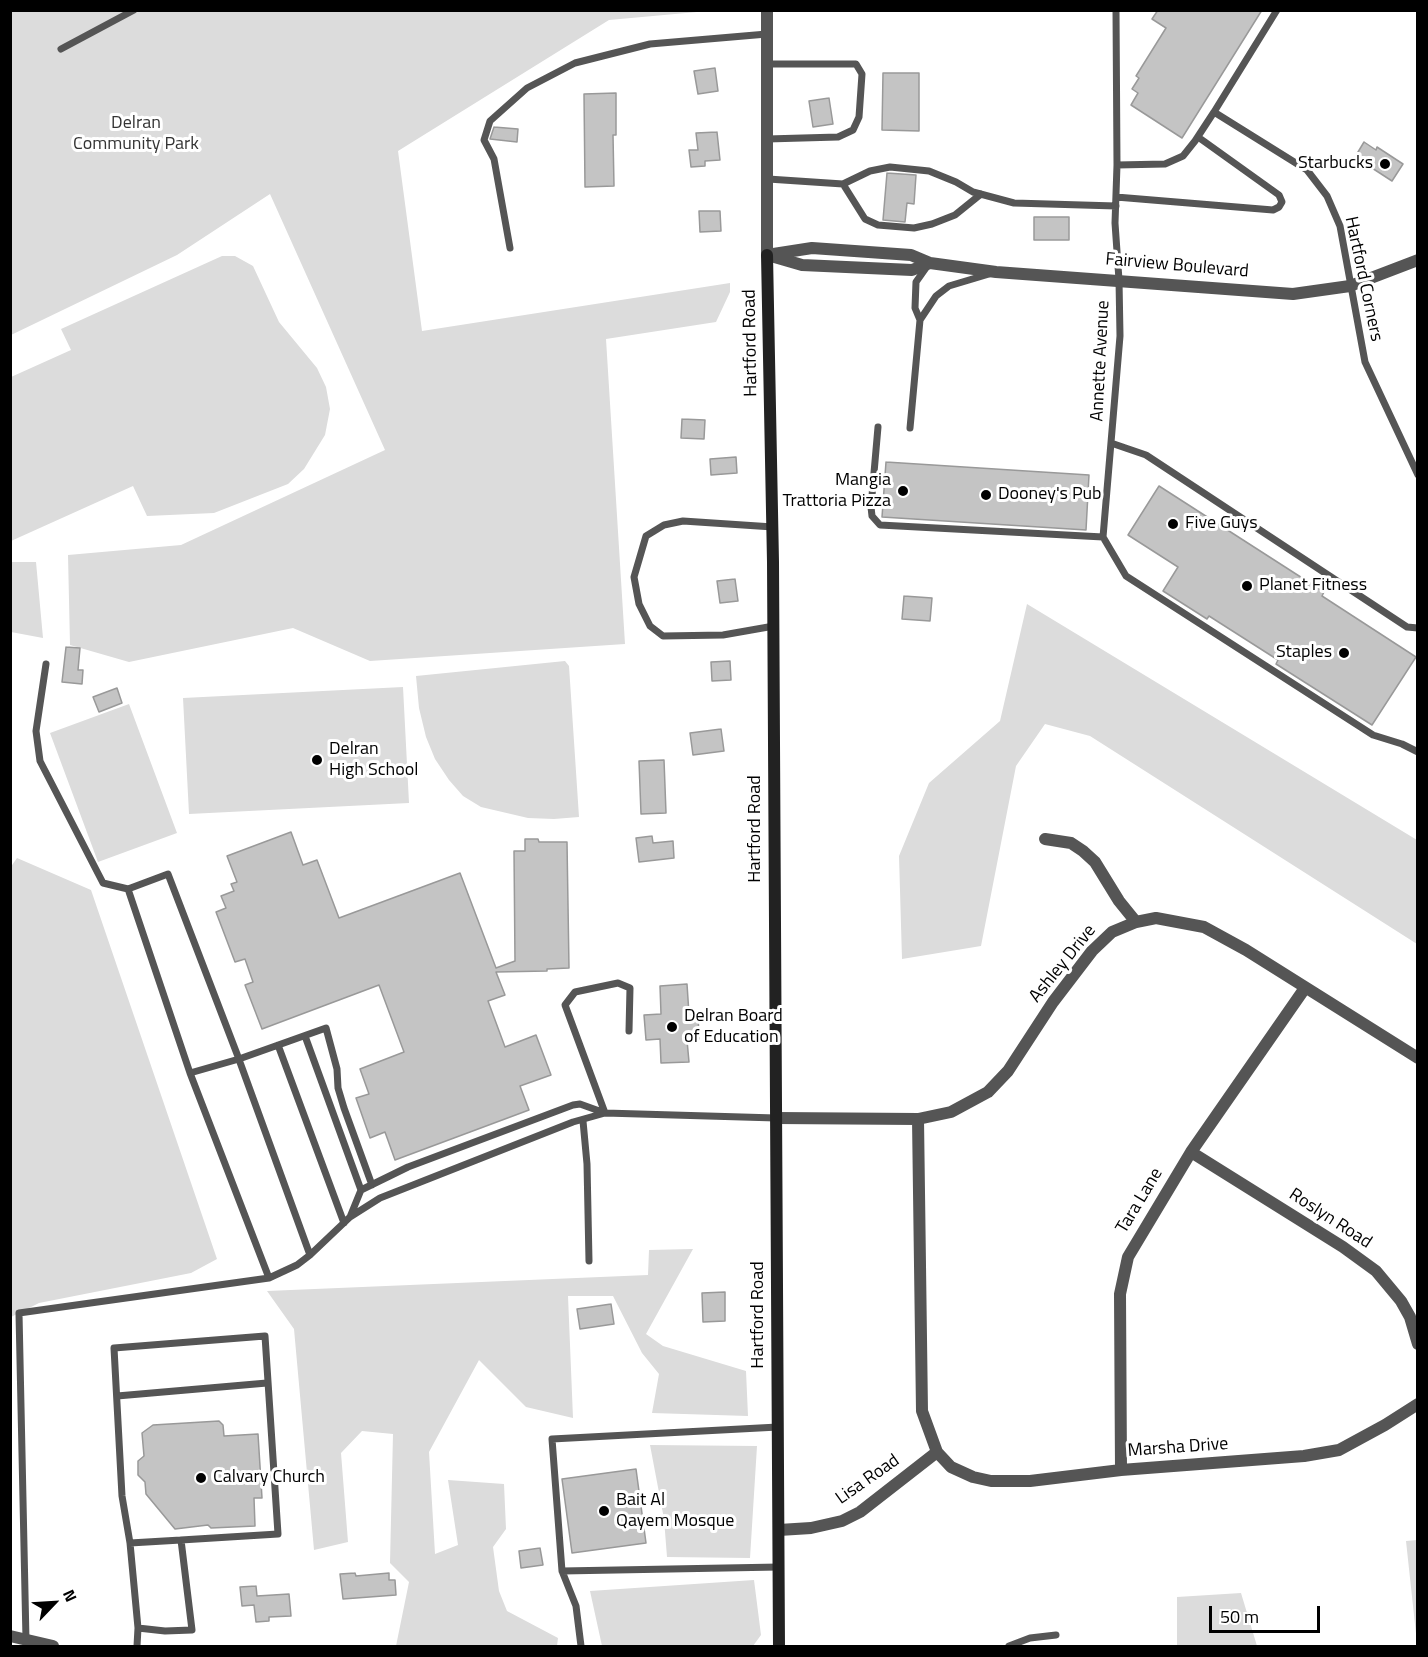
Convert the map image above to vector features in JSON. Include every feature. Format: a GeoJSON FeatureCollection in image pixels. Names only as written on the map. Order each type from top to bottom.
{"type":"FeatureCollection","features":[{"type":"Feature","properties":{"kind":"main road","name":"Hartford Road"},"geometry":{"type":"LineString","coordinates":[[767,255],[774,626],[779,1647]]}},
{"type":"Feature","properties":{"kind":"street","name":"Hartford Road"},"geometry":{"type":"LineString","coordinates":[[767,10],[767,255]]}},
{"type":"Feature","properties":{"kind":"street","name":"Fairview Boulevard"},"geometry":{"type":"LineString","coordinates":[[767,255],[802,265],[912,270],[930,263],[996,272],[1293,294],[1350,285],[1418,260]]}},
{"type":"Feature","properties":{"kind":"street"},"geometry":{"type":"LineString","coordinates":[[1045,839],[1071,843],[1083,851],[1095,862],[1119,901],[1136,922]]}},
{"type":"Feature","properties":{"kind":"street","name":"Ashley Drive"},"geometry":{"type":"LineString","coordinates":[[776,1118],[918,1119],[951,1112],[988,1092],[1008,1071],[1053,1002],[1092,951],[1112,932],[1136,922],[1156,918],[1204,927],[1246,950],[1418,1058]]}},
{"type":"Feature","properties":{"kind":"street","name":"Tara Lane"},"geometry":{"type":"LineString","coordinates":[[1121,1470],[1120,1294],[1128,1257],[1191,1152],[1305,988]]}},
{"type":"Feature","properties":{"kind":"street"},"geometry":{"type":"LineString","coordinates":[[918,1119],[922,1411],[937,1452]]}},
{"type":"Feature","properties":{"kind":"street","name":"Roslyn Road"},"geometry":{"type":"LineString","coordinates":[[1191,1152],[1343,1247],[1376,1271],[1401,1300],[1410,1317],[1418,1344]]}},
{"type":"Feature","properties":{"kind":"street","name":"Marsha Drive"},"geometry":{"type":"LineString","coordinates":[[937,1452],[951,1467],[991,1481],[1030,1481],[1121,1470],[1304,1456],[1339,1450],[1418,1404]]}},
{"type":"Feature","properties":{"kind":"street","name":"Lisa Road"},"geometry":{"type":"LineString","coordinates":[[779,1530],[811,1528],[842,1521],[860,1512],[937,1452]]}},
{"type":"Feature","properties":{"kind":"street"},"geometry":{"type":"LineString","coordinates":[[10,1636],[53,1647]]}},
{"type":"Feature","properties":{"kind":"lane"},"geometry":{"type":"LineString","coordinates":[[61,49],[134,10]]}},
{"type":"Feature","properties":{"kind":"lane","name":"Annette Avenue"},"geometry":{"type":"LineString","coordinates":[[1116,10],[1116,206],[1120,336],[1111,443],[1146,455],[1407,627],[1418,628]]}},
{"type":"Feature","properties":{"kind":"lane"},"geometry":{"type":"LineString","coordinates":[[1117,165],[1165,164],[1183,156],[1214,112],[1277,10]]}},
{"type":"Feature","properties":{"kind":"lane"},"geometry":{"type":"LineString","coordinates":[[510,248],[494,159],[484,140],[490,121],[526,88],[575,63],[650,44],[767,34]]}},
{"type":"Feature","properties":{"kind":"lane"},"geometry":{"type":"LineString","coordinates":[[767,64],[856,64],[862,74],[859,117],[853,130],[838,137],[767,139]]}},
{"type":"Feature","properties":{"kind":"lane","name":"Hartford Corners"},"geometry":{"type":"LineString","coordinates":[[1214,112],[1307,170],[1328,196],[1340,226],[1365,362],[1418,476]]}},
{"type":"Feature","properties":{"kind":"lane"},"geometry":{"type":"LineString","coordinates":[[1116,197],[1273,210],[1279,207],[1282,202],[1279,195],[1198,136]]}},
{"type":"Feature","properties":{"kind":"lane"},"geometry":{"type":"LineString","coordinates":[[768,179],[843,184],[870,171],[890,167],[929,171],[981,194],[1014,203],[1116,206]]}},
{"type":"Feature","properties":{"kind":"lane"},"geometry":{"type":"LineString","coordinates":[[843,184],[865,219],[878,225],[914,228],[956,215],[981,194]]}},
{"type":"Feature","properties":{"kind":"lane"},"geometry":{"type":"LineString","coordinates":[[921,320],[915,308],[916,282],[930,263]]}},
{"type":"Feature","properties":{"kind":"lane"},"geometry":{"type":"LineString","coordinates":[[910,428],[921,320],[936,296],[949,286],[996,272]]}},
{"type":"Feature","properties":{"kind":"lane"},"geometry":{"type":"LineString","coordinates":[[878,427],[871,507],[872,516],[880,525],[1103,537]]}},
{"type":"Feature","properties":{"kind":"lane"},"geometry":{"type":"LineString","coordinates":[[1111,443],[1103,537],[1126,576],[1373,735],[1402,744],[1418,752]]}},
{"type":"Feature","properties":{"kind":"lane"},"geometry":{"type":"LineString","coordinates":[[773,527],[683,521],[664,525],[646,536],[634,577],[639,604],[650,626],[663,636],[723,635],[774,626]]}},
{"type":"Feature","properties":{"kind":"lane"},"geometry":{"type":"LineString","coordinates":[[46,664],[36,731],[40,761],[103,883],[128,890],[168,874],[239,1059],[310,1255]]}},
{"type":"Feature","properties":{"kind":"lane"},"geometry":{"type":"LineString","coordinates":[[128,890],[190,1073],[269,1278]]}},
{"type":"Feature","properties":{"kind":"lane"},"geometry":{"type":"LineString","coordinates":[[605,1113],[565,1005],[574,992],[618,983],[630,988],[629,1031]]}},
{"type":"Feature","properties":{"kind":"lane"},"geometry":{"type":"LineString","coordinates":[[190,1073],[239,1059],[326,1028],[337,1069],[338,1088],[372,1185]]}},
{"type":"Feature","properties":{"kind":"lane"},"geometry":{"type":"LineString","coordinates":[[305,1036],[361,1190]]}},
{"type":"Feature","properties":{"kind":"lane"},"geometry":{"type":"LineString","coordinates":[[278,1046],[347,1220]]}},
{"type":"Feature","properties":{"kind":"lane"},"geometry":{"type":"LineString","coordinates":[[347,1220],[361,1190],[408,1167],[573,1105],[580,1104],[605,1113],[776,1118]]}},
{"type":"Feature","properties":{"kind":"lane"},"geometry":{"type":"LineString","coordinates":[[26,1640],[20,1313],[269,1278],[297,1265],[347,1220],[380,1197],[573,1122],[605,1113]]}},
{"type":"Feature","properties":{"kind":"lane"},"geometry":{"type":"LineString","coordinates":[[583,1120],[587,1164],[589,1262]]}},
{"type":"Feature","properties":{"kind":"lane"},"geometry":{"type":"LineString","coordinates":[[130,1543],[278,1534],[265,1336],[114,1348],[122,1496],[130,1543],[138,1628],[137,1647]]}},
{"type":"Feature","properties":{"kind":"lane"},"geometry":{"type":"LineString","coordinates":[[117,1396],[267,1383]]}},
{"type":"Feature","properties":{"kind":"lane"},"geometry":{"type":"LineString","coordinates":[[581,1647],[576,1606],[562,1570],[552,1439],[778,1427]]}},
{"type":"Feature","properties":{"kind":"lane"},"geometry":{"type":"LineString","coordinates":[[138,1628],[165,1631],[192,1630],[181,1540]]}},
{"type":"Feature","properties":{"kind":"lane"},"geometry":{"type":"LineString","coordinates":[[562,1570],[779,1568]]}},
{"type":"Feature","properties":{"kind":"lane"},"geometry":{"type":"LineString","coordinates":[[1009,1647],[1030,1638],[1056,1635]]}},
{"type":"Feature","properties":{"kind":"green space","name":"Delran Community Park"},"geometry":{"type":"Polygon","coordinates":[[[11,11],[708,11],[609,20],[398,151],[422,331],[730,283],[730,292],[716,322],[606,339],[625,644],[370,661],[293,628],[129,662],[70,645],[68,555],[181,545],[385,450],[270,194],[177,255],[11,335],[11,11]]]}},
{"type":"Feature","properties":{"kind":"green space"},"geometry":{"type":"Polygon","coordinates":[[[222,256],[235,256],[253,266],[279,322],[317,368],[326,387],[330,409],[325,435],[304,469],[288,484],[214,513],[147,516],[133,486],[11,541],[11,377],[71,350],[61,329],[222,256]]]}},
{"type":"Feature","properties":{"kind":"green space"},"geometry":{"type":"Polygon","coordinates":[[[10,562],[36,562],[43,638],[11,632],[10,562]]]}},
{"type":"Feature","properties":{"kind":"green space"},"geometry":{"type":"Polygon","coordinates":[[[1027,604],[1417,840],[1417,944],[1090,736],[1045,724],[1016,766],[981,946],[902,959],[899,856],[929,783],[1000,721],[1027,604]]]}},
{"type":"Feature","properties":{"kind":"green space"},"geometry":{"type":"Polygon","coordinates":[[[565,661],[569,666],[579,817],[528,818],[481,807],[463,796],[435,759],[426,737],[419,708],[416,676],[565,661]]]}},
{"type":"Feature","properties":{"kind":"green space"},"geometry":{"type":"Polygon","coordinates":[[[403,687],[409,803],[189,814],[183,698],[403,687]]]}},
{"type":"Feature","properties":{"kind":"green space"},"geometry":{"type":"Polygon","coordinates":[[[129,704],[177,833],[98,862],[50,733],[129,704]]]}},
{"type":"Feature","properties":{"kind":"green space"},"geometry":{"type":"Polygon","coordinates":[[[17,858],[91,890],[217,1259],[191,1273],[39,1303],[11,1317],[11,1328],[10,868],[17,858]]]}},
{"type":"Feature","properties":{"kind":"green space"},"geometry":{"type":"Polygon","coordinates":[[[693,1249],[646,1334],[663,1346],[746,1371],[748,1416],[652,1413],[659,1374],[642,1353],[613,1296],[568,1296],[573,1418],[526,1407],[479,1360],[429,1452],[435,1554],[458,1545],[448,1480],[504,1484],[506,1529],[493,1547],[499,1591],[507,1611],[558,1638],[557,1646],[396,1646],[409,1582],[390,1563],[393,1434],[362,1431],[341,1453],[348,1542],[314,1550],[294,1329],[267,1291],[648,1275],[649,1250],[693,1249]]]}},
{"type":"Feature","properties":{"kind":"green space"},"geometry":{"type":"Polygon","coordinates":[[[650,1445],[757,1446],[750,1558],[667,1557],[664,1519],[650,1445]]]}},
{"type":"Feature","properties":{"kind":"green space"},"geometry":{"type":"Polygon","coordinates":[[[1418,1540],[1417,1643],[1406,1541],[1418,1540]]]}},
{"type":"Feature","properties":{"kind":"green space"},"geometry":{"type":"Polygon","coordinates":[[[754,1580],[761,1635],[753,1646],[602,1646],[590,1591],[754,1580]]]}},
{"type":"Feature","properties":{"kind":"green space"},"geometry":{"type":"Polygon","coordinates":[[[1241,1593],[1257,1646],[1177,1646],[1177,1597],[1241,1593]]]}},
{"type":"Feature","properties":{"kind":"building"},"geometry":{"type":"Polygon","coordinates":[[[1158,10],[1262,10],[1182,138],[1131,105],[1138,93],[1132,89],[1139,78],[1136,76],[1166,28],[1152,19],[1158,10]]]}},
{"type":"Feature","properties":{"kind":"building"},"geometry":{"type":"Polygon","coordinates":[[[715,68],[718,91],[698,94],[694,71],[715,68]]]}},
{"type":"Feature","properties":{"kind":"building"},"geometry":{"type":"Polygon","coordinates":[[[883,73],[919,73],[919,131],[882,130],[883,73]]]}},
{"type":"Feature","properties":{"kind":"building"},"geometry":{"type":"Polygon","coordinates":[[[616,93],[616,135],[613,135],[614,186],[585,187],[584,94],[616,93]]]}},
{"type":"Feature","properties":{"kind":"building"},"geometry":{"type":"Polygon","coordinates":[[[829,98],[833,124],[813,127],[809,101],[829,98]]]}},
{"type":"Feature","properties":{"kind":"building"},"geometry":{"type":"Polygon","coordinates":[[[494,127],[518,129],[517,142],[490,139],[494,127]]]}},
{"type":"Feature","properties":{"kind":"building"},"geometry":{"type":"Polygon","coordinates":[[[717,132],[720,160],[705,161],[705,166],[691,167],[689,150],[698,150],[696,133],[717,132]]]}},
{"type":"Feature","properties":{"kind":"building"},"geometry":{"type":"Polygon","coordinates":[[[1364,142],[1376,150],[1377,147],[1403,164],[1392,181],[1355,157],[1364,142]]]}},
{"type":"Feature","properties":{"kind":"building"},"geometry":{"type":"Polygon","coordinates":[[[887,173],[916,175],[914,204],[907,203],[905,222],[883,220],[887,173]]]}},
{"type":"Feature","properties":{"kind":"building"},"geometry":{"type":"Polygon","coordinates":[[[699,211],[720,211],[721,231],[700,232],[699,211]]]}},
{"type":"Feature","properties":{"kind":"building"},"geometry":{"type":"Polygon","coordinates":[[[1034,217],[1069,217],[1069,240],[1034,240],[1034,217]]]}},
{"type":"Feature","properties":{"kind":"building"},"geometry":{"type":"Polygon","coordinates":[[[682,419],[705,420],[704,439],[681,438],[682,419]]]}},
{"type":"Feature","properties":{"kind":"building"},"geometry":{"type":"Polygon","coordinates":[[[736,457],[737,473],[711,475],[710,459],[736,457]]]}},
{"type":"Feature","properties":{"kind":"building"},"geometry":{"type":"Polygon","coordinates":[[[886,462],[1089,475],[1086,530],[882,517],[886,462]]]}},
{"type":"Feature","properties":{"kind":"building"},"geometry":{"type":"Polygon","coordinates":[[[1159,486],[1324,592],[1322,596],[1416,657],[1372,725],[1276,664],[1278,660],[1209,616],[1207,619],[1163,591],[1178,567],[1128,535],[1159,486]]]}},
{"type":"Feature","properties":{"kind":"building"},"geometry":{"type":"Polygon","coordinates":[[[735,579],[738,601],[720,603],[717,581],[735,579]]]}},
{"type":"Feature","properties":{"kind":"building"},"geometry":{"type":"Polygon","coordinates":[[[904,596],[932,598],[930,621],[902,619],[904,596]]]}},
{"type":"Feature","properties":{"kind":"building"},"geometry":{"type":"Polygon","coordinates":[[[66,647],[80,648],[78,670],[83,670],[82,684],[62,682],[66,647]]]}},
{"type":"Feature","properties":{"kind":"building"},"geometry":{"type":"Polygon","coordinates":[[[730,661],[731,680],[712,681],[711,662],[730,661]]]}},
{"type":"Feature","properties":{"kind":"building"},"geometry":{"type":"Polygon","coordinates":[[[117,688],[122,703],[99,712],[93,697],[117,688]]]}},
{"type":"Feature","properties":{"kind":"building"},"geometry":{"type":"Polygon","coordinates":[[[721,729],[724,751],[693,755],[690,733],[721,729]]]}},
{"type":"Feature","properties":{"kind":"building"},"geometry":{"type":"Polygon","coordinates":[[[664,760],[666,813],[641,814],[639,761],[664,760]]]}},
{"type":"Feature","properties":{"kind":"building"},"geometry":{"type":"Polygon","coordinates":[[[291,832],[303,865],[317,860],[339,918],[460,873],[496,968],[515,961],[514,851],[525,851],[525,839],[538,839],[539,842],[567,842],[569,968],[496,972],[505,995],[488,1001],[505,1047],[536,1035],[551,1075],[520,1086],[529,1110],[395,1160],[385,1132],[370,1138],[356,1098],[369,1094],[360,1069],[404,1052],[379,985],[262,1029],[245,985],[253,982],[245,959],[235,962],[216,912],[226,908],[221,896],[234,891],[231,884],[237,882],[227,856],[291,832]]]}},
{"type":"Feature","properties":{"kind":"building"},"geometry":{"type":"Polygon","coordinates":[[[652,836],[653,843],[673,841],[674,858],[639,862],[636,838],[652,836]]]}},
{"type":"Feature","properties":{"kind":"building","name":"Delran Board of Education"},"geometry":{"type":"Polygon","coordinates":[[[687,984],[689,1014],[698,1014],[699,1039],[687,1040],[689,1062],[661,1063],[660,1039],[646,1040],[644,1015],[661,1014],[660,986],[687,984]]]}},
{"type":"Feature","properties":{"kind":"building"},"geometry":{"type":"Polygon","coordinates":[[[725,1292],[725,1321],[703,1322],[702,1293],[725,1292]]]}},
{"type":"Feature","properties":{"kind":"building"},"geometry":{"type":"Polygon","coordinates":[[[611,1304],[614,1324],[580,1329],[577,1309],[611,1304]]]}},
{"type":"Feature","properties":{"kind":"building","name":"Calvary Church"},"geometry":{"type":"Polygon","coordinates":[[[219,1421],[223,1425],[224,1436],[258,1434],[262,1498],[254,1498],[255,1526],[211,1528],[208,1525],[175,1529],[146,1494],[145,1482],[138,1475],[138,1461],[144,1456],[142,1433],[153,1425],[219,1421]]]}},
{"type":"Feature","properties":{"kind":"building","name":"Bait Al Qayem Mosque"},"geometry":{"type":"Polygon","coordinates":[[[636,1469],[646,1543],[572,1553],[562,1479],[636,1469]]]}},
{"type":"Feature","properties":{"kind":"building"},"geometry":{"type":"Polygon","coordinates":[[[540,1548],[543,1565],[521,1568],[519,1551],[540,1548]]]}},
{"type":"Feature","properties":{"kind":"building"},"geometry":{"type":"Polygon","coordinates":[[[355,1573],[356,1576],[389,1573],[389,1580],[395,1580],[396,1595],[343,1599],[340,1574],[355,1573]]]}},
{"type":"Feature","properties":{"kind":"building"},"geometry":{"type":"Polygon","coordinates":[[[256,1586],[257,1596],[289,1594],[291,1616],[269,1617],[269,1621],[256,1622],[254,1605],[242,1606],[240,1587],[256,1586]]]}},
{"type":"Feature","properties":{"kind":"place","name":"Starbucks"},"geometry":{"type":"Point","coordinates":[1385,164]}},
{"type":"Feature","properties":{"kind":"place","name":"Mangia Trattoria Pizza"},"geometry":{"type":"Point","coordinates":[903,491]}},
{"type":"Feature","properties":{"kind":"place","name":"Dooney's Pub"},"geometry":{"type":"Point","coordinates":[986,495]}},
{"type":"Feature","properties":{"kind":"place","name":"Five Guys"},"geometry":{"type":"Point","coordinates":[1173,524]}},
{"type":"Feature","properties":{"kind":"place","name":"Planet Fitness"},"geometry":{"type":"Point","coordinates":[1247,586]}},
{"type":"Feature","properties":{"kind":"place","name":"Staples"},"geometry":{"type":"Point","coordinates":[1344,653]}},
{"type":"Feature","properties":{"kind":"place","name":"Delran High School"},"geometry":{"type":"Point","coordinates":[317,760]}},
{"type":"Feature","properties":{"kind":"place","name":"Delran Board of Education"},"geometry":{"type":"Point","coordinates":[672,1027]}},
{"type":"Feature","properties":{"kind":"place","name":"Calvary Church"},"geometry":{"type":"Point","coordinates":[201,1478]}},
{"type":"Feature","properties":{"kind":"place","name":"Bait Al Qayem Mosque"},"geometry":{"type":"Point","coordinates":[604,1511]}}]}
